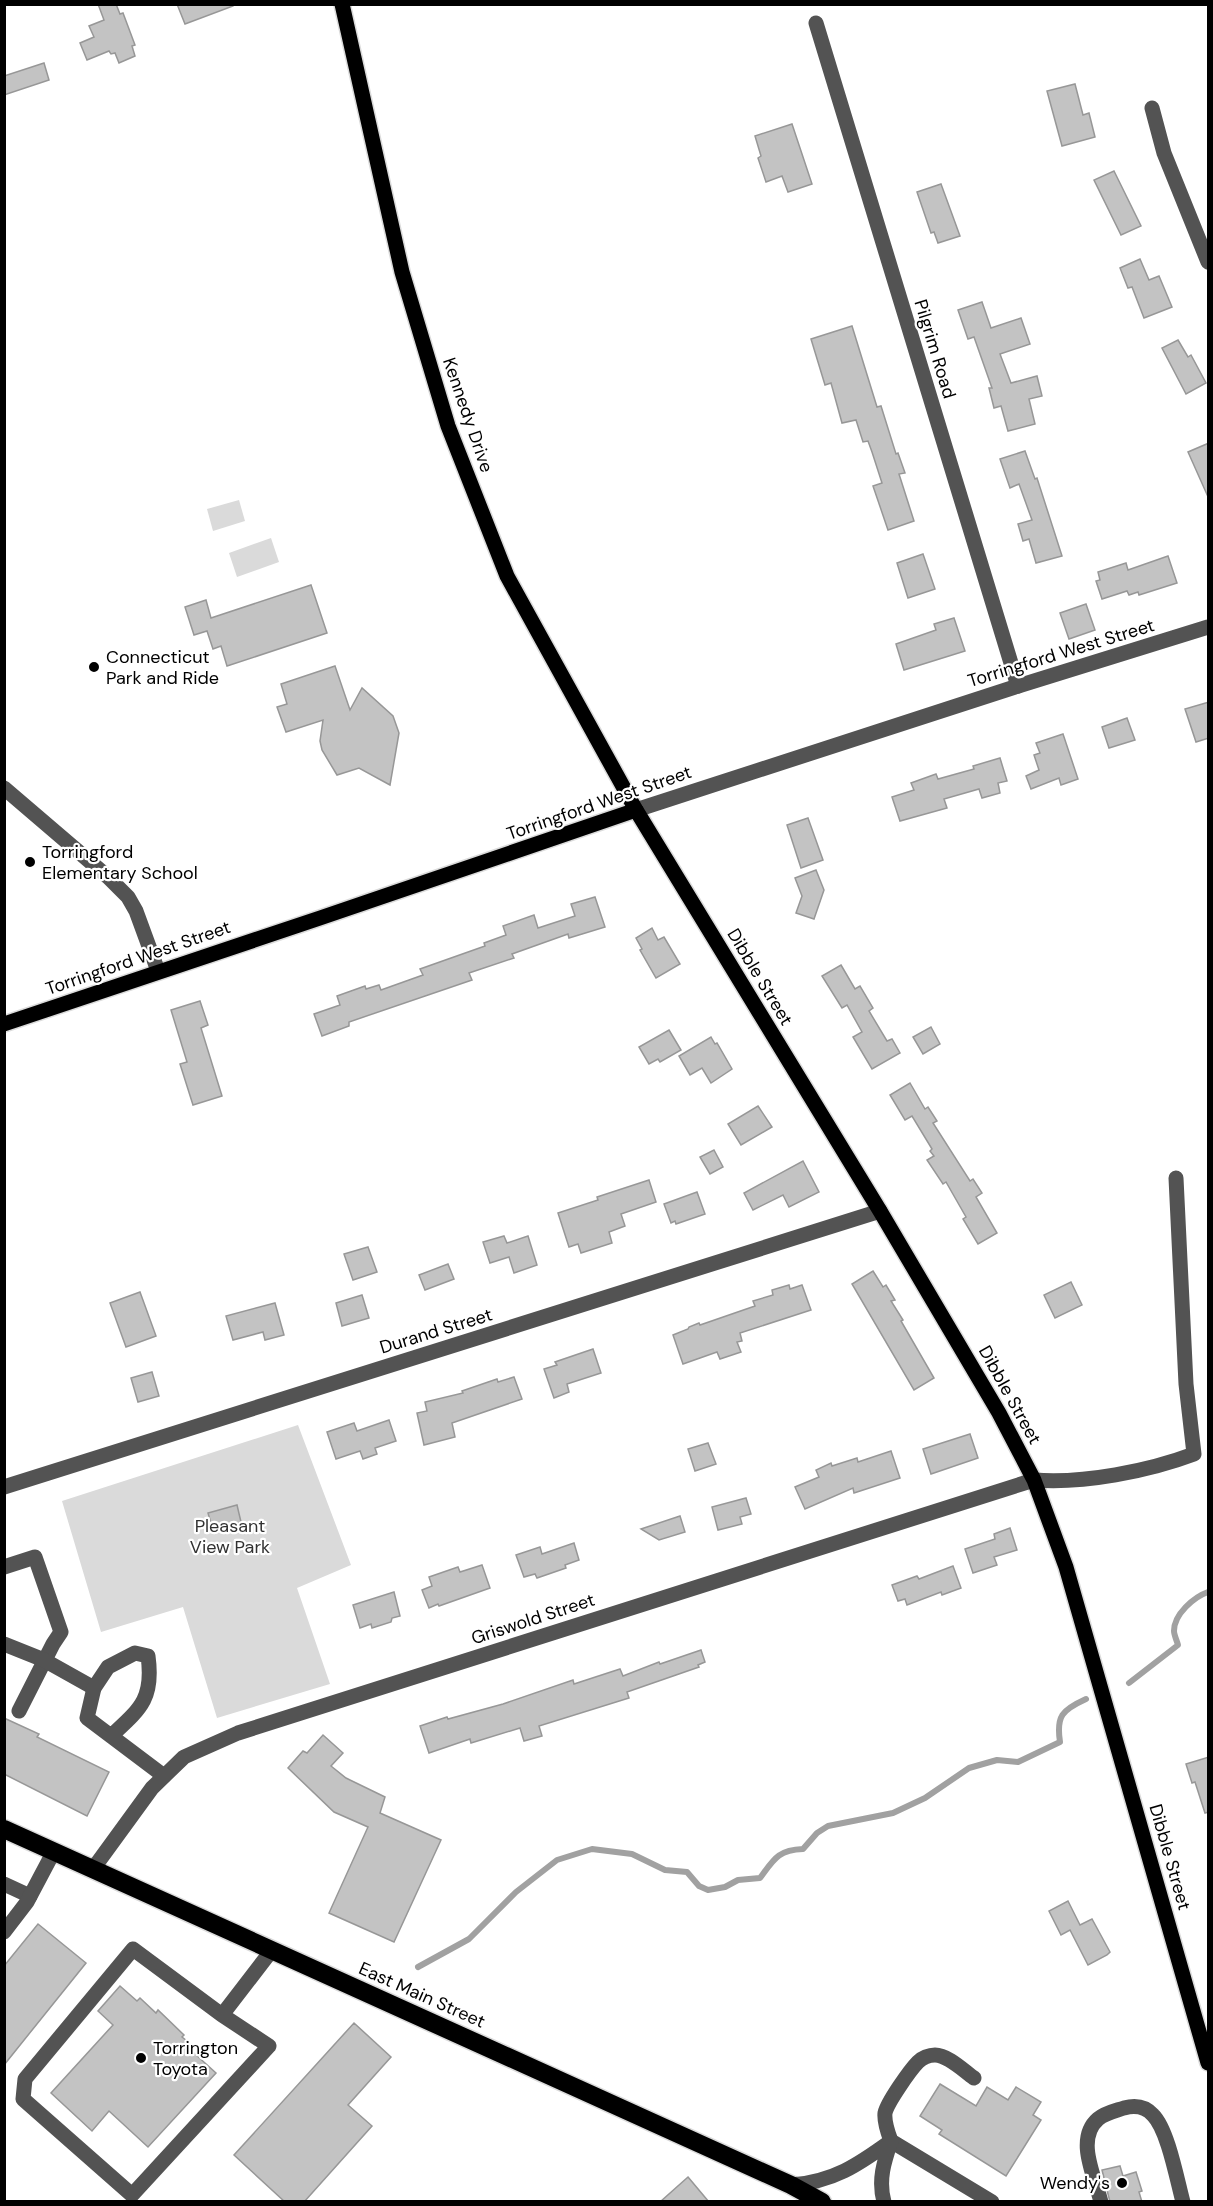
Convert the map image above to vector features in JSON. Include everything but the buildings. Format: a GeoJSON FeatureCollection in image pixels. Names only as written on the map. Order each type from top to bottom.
{"type":"FeatureCollection","features":[{"type":"Feature","properties":{"kind":"highway","name":"East Main Street"},"geometry":{"type":"LineString","coordinates":[[4,1828],[791,2185],[822,2202]]}},
{"type":"Feature","properties":{"kind":"main road","name":"Kennedy Drive"},"geometry":{"type":"LineString","coordinates":[[342,4],[402,272],[448,426],[507,576],[636,810]]}},
{"type":"Feature","properties":{"kind":"main road","name":"Torringford West Street"},"geometry":{"type":"LineString","coordinates":[[4,1024],[636,810]]}},
{"type":"Feature","properties":{"kind":"main road","name":"Dibble Street"},"geometry":{"type":"LineString","coordinates":[[636,810],[880,1212],[999,1413],[1034,1480],[1066,1567],[1203,2023],[1209,2063]]}},
{"type":"Feature","properties":{"kind":"street","name":"Pilgrim Road"},"geometry":{"type":"LineString","coordinates":[[816,23],[1018,686]]}},
{"type":"Feature","properties":{"kind":"street"},"geometry":{"type":"LineString","coordinates":[[1152,108],[1164,153],[1209,262]]}},
{"type":"Feature","properties":{"kind":"street","name":"Torringford West Street"},"geometry":{"type":"LineString","coordinates":[[636,810],[1018,686],[1209,627]]}},
{"type":"Feature","properties":{"kind":"street"},"geometry":{"type":"LineString","coordinates":[[4,788],[108,877],[128,897],[136,911],[158,971]]}},
{"type":"Feature","properties":{"kind":"street"},"geometry":{"type":"LineString","coordinates":[[1034,1480],[1061,1482],[1162,1466],[1194,1454],[1186,1384],[1176,1178]]}},
{"type":"Feature","properties":{"kind":"street","name":"Durand Street"},"geometry":{"type":"LineString","coordinates":[[4,1487],[880,1212]]}},
{"type":"Feature","properties":{"kind":"street","name":"Griswold Street"},"geometry":{"type":"LineString","coordinates":[[93,1869],[152,1788],[184,1757],[238,1733],[1034,1480]]}},
{"type":"Feature","properties":{"kind":"street"},"geometry":{"type":"LineString","coordinates":[[4,1567],[35,1557],[61,1632],[44,1660],[19,1711]]}},
{"type":"Feature","properties":{"kind":"street"},"geometry":{"type":"LineString","coordinates":[[4,1644],[44,1660],[94,1688]]}},
{"type":"Feature","properties":{"kind":"street"},"geometry":{"type":"LineString","coordinates":[[111,1736],[145,1701],[151,1676],[148,1656],[135,1653],[108,1667],[94,1688],[87,1718],[164,1776]]}},
{"type":"Feature","properties":{"kind":"street"},"geometry":{"type":"LineString","coordinates":[[4,1932],[30,1896],[54,1851]]}},
{"type":"Feature","properties":{"kind":"street"},"geometry":{"type":"LineString","coordinates":[[4,1884],[30,1896]]}},
{"type":"Feature","properties":{"kind":"street"},"geometry":{"type":"LineString","coordinates":[[133,1949],[222,2015],[269,2046],[132,2195],[23,2099],[25,2079],[133,1949]]}},
{"type":"Feature","properties":{"kind":"street"},"geometry":{"type":"LineString","coordinates":[[222,2015],[272,1950]]}},
{"type":"Feature","properties":{"kind":"street"},"geometry":{"type":"LineString","coordinates":[[884,2202],[880,2189],[881,2175],[891,2141],[885,2114],[888,2105],[917,2062],[932,2054],[942,2055],[974,2079]]}},
{"type":"Feature","properties":{"kind":"street"},"geometry":{"type":"LineString","coordinates":[[1101,2202],[1086,2142],[1090,2130],[1105,2114],[1138,2106],[1145,2108],[1161,2125],[1183,2202]]}},
{"type":"Feature","properties":{"kind":"street"},"geometry":{"type":"LineString","coordinates":[[791,2185],[809,2183],[846,2172],[891,2141]]}},
{"type":"Feature","properties":{"kind":"street"},"geometry":{"type":"LineString","coordinates":[[891,2141],[992,2202]]}},
{"type":"Feature","properties":{"kind":"green space"},"geometry":{"type":"Polygon","coordinates":[[[239,500],[245,521],[213,531],[207,509],[239,500]]]}},
{"type":"Feature","properties":{"kind":"green space"},"geometry":{"type":"Polygon","coordinates":[[[271,538],[279,562],[237,577],[229,553],[271,538]]]}},
{"type":"Feature","properties":{"kind":"green space","name":"Pleasant View Park"},"geometry":{"type":"Polygon","coordinates":[[[298,1425],[351,1565],[297,1588],[330,1684],[217,1718],[183,1607],[101,1632],[62,1501],[298,1425]]]}},
{"type":"Feature","properties":{"kind":"waterway"},"geometry":{"type":"LineString","coordinates":[[1129,1683],[1178,1645],[1174,1631],[1177,1618],[1191,1602],[1208,1592]]}},
{"type":"Feature","properties":{"kind":"waterway"},"geometry":{"type":"LineString","coordinates":[[418,1967],[469,1939],[516,1892],[557,1860],[592,1849],[632,1854],[665,1870],[687,1872],[699,1886],[708,1890],[725,1887],[738,1880],[760,1878],[777,1857],[788,1851],[803,1849],[817,1833],[828,1826],[893,1813],[925,1798],[969,1768],[997,1760],[1018,1762],[1060,1742],[1059,1726],[1062,1715],[1086,1699]]}},
{"type":"Feature","properties":{"kind":"place","name":"Connecticut Park and Ride"},"geometry":{"type":"Point","coordinates":[94,667]}},
{"type":"Feature","properties":{"kind":"place","name":"Torringford Elementary School"},"geometry":{"type":"Point","coordinates":[30,862]}},
{"type":"Feature","properties":{"kind":"place","name":"Torrington Toyota"},"geometry":{"type":"Point","coordinates":[141,2058]}},
{"type":"Feature","properties":{"kind":"place","name":"Wendy's"},"geometry":{"type":"Point","coordinates":[1122,2183]}}]}
